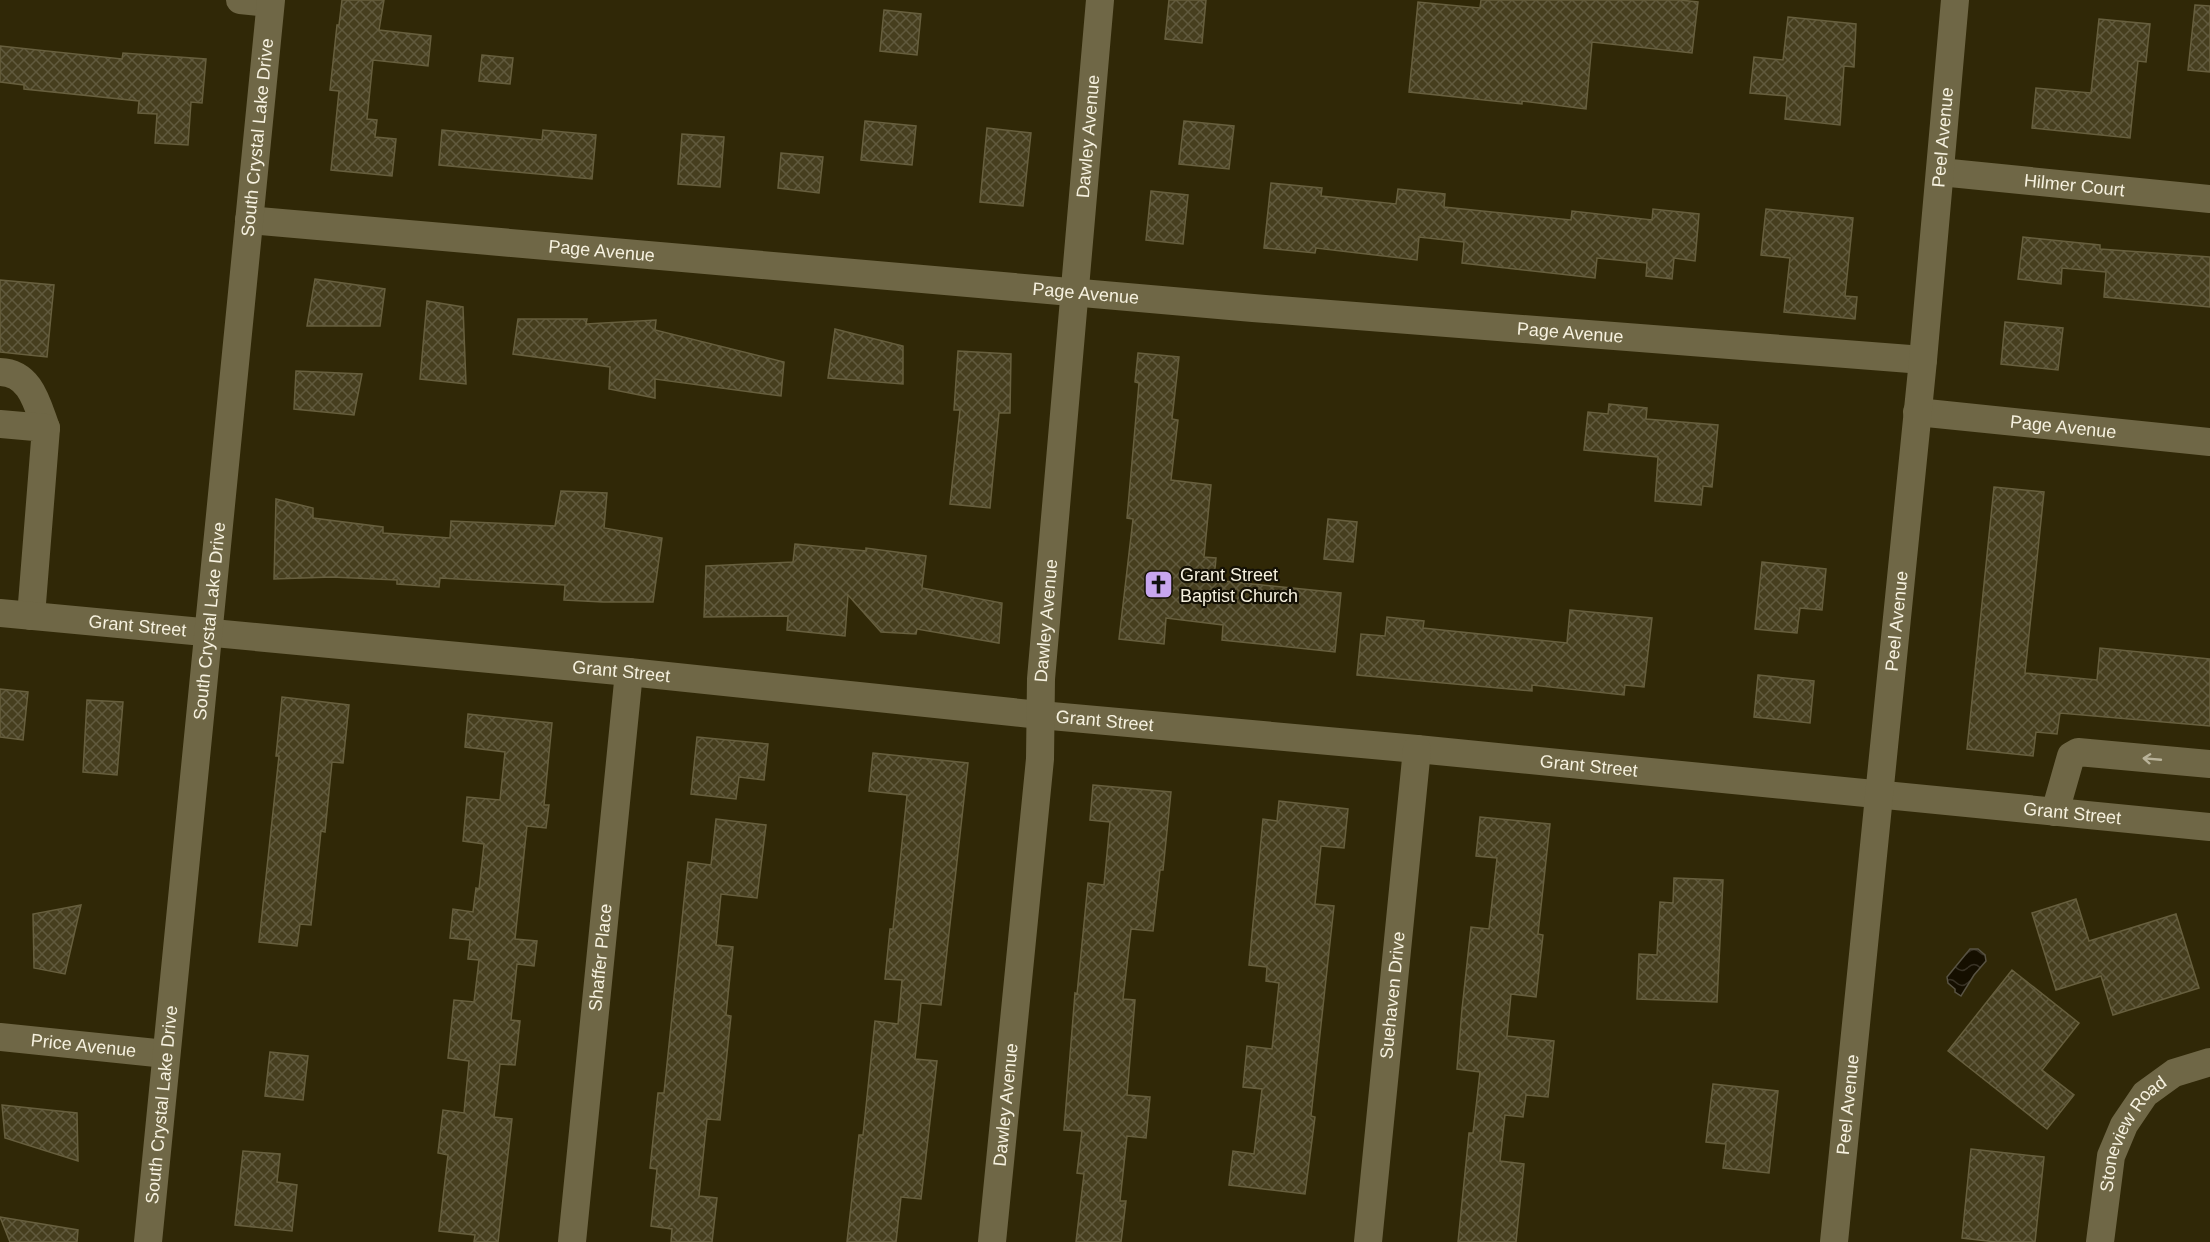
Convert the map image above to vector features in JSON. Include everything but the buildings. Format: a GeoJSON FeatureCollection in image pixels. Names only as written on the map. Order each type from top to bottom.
{"type":"FeatureCollection","features":[{"type":"Feature","properties":{"kind":"street"},"geometry":{"type":"LineString","coordinates":[[240,0],[270,1]]}},
{"type":"Feature","properties":{"kind":"street","name":"Dawley Avenue"},"geometry":{"type":"LineString","coordinates":[[992,1242],[1040,759],[1042,667],[1100,0]]}},
{"type":"Feature","properties":{"kind":"street","name":"Peel Avenue"},"geometry":{"type":"LineString","coordinates":[[1834,1242],[1877,795],[1923,360],[1955,0]]}},
{"type":"Feature","properties":{"kind":"street","name":"South Crystal Lake Drive"},"geometry":{"type":"LineString","coordinates":[[148,1242],[270,1]]}},
{"type":"Feature","properties":{"kind":"street","name":"Hilmer Court"},"geometry":{"type":"LineString","coordinates":[[1940,172],[2210,199]]}},
{"type":"Feature","properties":{"kind":"street","name":"Page Avenue"},"geometry":{"type":"LineString","coordinates":[[249,220],[1073,292],[1923,360]]}},
{"type":"Feature","properties":{"kind":"street"},"geometry":{"type":"LineString","coordinates":[[0,372],[9,372],[30,386],[46,428],[31,616]]}},
{"type":"Feature","properties":{"kind":"street","name":"Page Avenue"},"geometry":{"type":"LineString","coordinates":[[1917,412],[2210,442]]}},
{"type":"Feature","properties":{"kind":"street"},"geometry":{"type":"LineString","coordinates":[[0,424],[46,428]]}},
{"type":"Feature","properties":{"kind":"street","name":"Grant Street"},"geometry":{"type":"LineString","coordinates":[[0,613],[629,672],[1040,715],[1417,749],[2210,827]]}},
{"type":"Feature","properties":{"kind":"street","name":"Shaffer Place"},"geometry":{"type":"LineString","coordinates":[[572,1242],[629,672]]}},
{"type":"Feature","properties":{"kind":"street","name":"Suehaven Drive"},"geometry":{"type":"LineString","coordinates":[[1368,1242],[1417,749]]}},
{"type":"Feature","properties":{"kind":"street"},"geometry":{"type":"LineString","coordinates":[[2055,812],[2071,756],[2078,752],[2210,764]]}},
{"type":"Feature","properties":{"kind":"street","name":"Price Avenue"},"geometry":{"type":"LineString","coordinates":[[0,1037],[166,1054]]}},
{"type":"Feature","properties":{"kind":"street","name":"Stoneview Road"},"geometry":{"type":"LineString","coordinates":[[2100,1242],[2111,1156],[2124,1125],[2145,1094],[2174,1073],[2210,1062]]}},
{"type":"Feature","properties":{"kind":"water"},"geometry":{"type":"Polygon","coordinates":[[[1970,949],[1978,949],[1985,955],[1986,961],[1961,996],[1948,983],[1947,977],[1970,949]]]}},
{"type":"Feature","properties":{"kind":"place","name":"Grant Street Baptist Church"},"geometry":{"type":"Point","coordinates":[1159,585]}}]}
